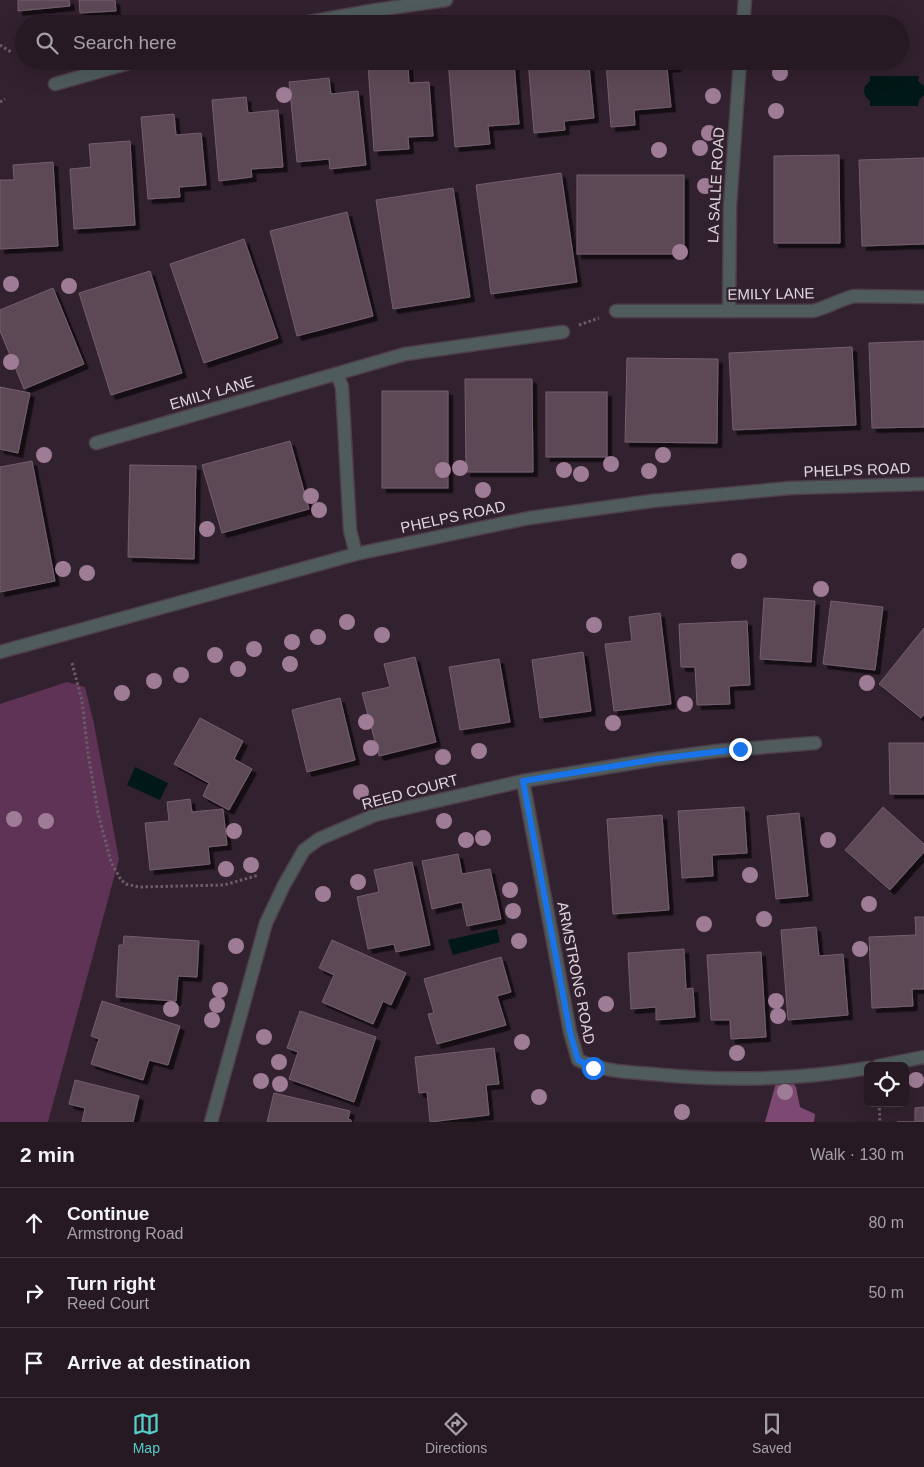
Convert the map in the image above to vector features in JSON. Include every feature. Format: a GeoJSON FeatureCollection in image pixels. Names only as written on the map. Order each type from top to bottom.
{"type":"FeatureCollection","features":[{"type":"Feature","properties":{"kind":"street"},"geometry":{"type":"LineString","coordinates":[[346,15],[446,0]]}},
{"type":"Feature","properties":{"kind":"street"},"geometry":{"type":"LineString","coordinates":[[744,15],[745,0]]}},
{"type":"Feature","properties":{"kind":"street"},"geometry":{"type":"LineString","coordinates":[[55,84],[104,70]]}},
{"type":"Feature","properties":{"kind":"street","name":"LA SALLE ROAD"},"geometry":{"type":"LineString","coordinates":[[729,311],[730,206],[739,70]]}},
{"type":"Feature","properties":{"kind":"street","name":"EMILY LANE"},"geometry":{"type":"LineString","coordinates":[[616,311],[813,311],[827,308],[843,299],[854,296],[924,297]]}},
{"type":"Feature","properties":{"kind":"street","name":"EMILY LANE"},"geometry":{"type":"LineString","coordinates":[[96,443],[405,354],[562,332]]}},
{"type":"Feature","properties":{"kind":"street"},"geometry":{"type":"LineString","coordinates":[[337,374],[342,387],[350,530],[356,554]]}},
{"type":"Feature","properties":{"kind":"street","name":"PHELPS ROAD"},"geometry":{"type":"LineString","coordinates":[[0,652],[356,554],[529,518],[652,501],[790,488],[924,484]]}},
{"type":"Feature","properties":{"kind":"street","name":"REED COURT"},"geometry":{"type":"LineString","coordinates":[[211,1122],[266,923],[284,885],[304,850],[319,839],[375,815],[523,781],[666,757],[815,743]]}},
{"type":"Feature","properties":{"kind":"street","name":"ARMSTRONG ROAD"},"geometry":{"type":"LineString","coordinates":[[523,781],[570,1032],[578,1060],[593,1068],[678,1077],[731,1079],[812,1075],[864,1068]]}},
{"type":"Feature","properties":{"kind":"street"},"geometry":{"type":"LineString","coordinates":[[898,1062],[924,1057]]}},
{"type":"Feature","properties":{"kind":"path"},"geometry":{"type":"LineString","coordinates":[[0,45],[12,52]]}},
{"type":"Feature","properties":{"kind":"path"},"geometry":{"type":"LineString","coordinates":[[0,102],[5,99]]}},
{"type":"Feature","properties":{"kind":"path"},"geometry":{"type":"LineString","coordinates":[[562,332],[616,311]]}},
{"type":"Feature","properties":{"kind":"path"},"geometry":{"type":"LineString","coordinates":[[72,663],[82,701],[98,813],[111,862],[121,880],[126,884],[139,887],[224,885],[259,875]]}},
{"type":"Feature","properties":{"kind":"path"},"geometry":{"type":"LineString","coordinates":[[879,1107],[880,1122]]}},
{"type":"Feature","properties":{"kind":"shaded area"},"geometry":{"type":"Polygon","coordinates":[[[870,76],[919,76],[918,81],[924,86],[924,95],[919,100],[918,106],[870,106],[870,101],[864,91],[870,81],[870,76]]]}},
{"type":"Feature","properties":{"kind":"shaded area"},"geometry":{"type":"Polygon","coordinates":[[[67,682],[85,687],[94,724],[119,859],[48,1122],[0,1122],[0,704],[67,682]]]}},
{"type":"Feature","properties":{"kind":"shaded area"},"geometry":{"type":"Polygon","coordinates":[[[135,767],[168,783],[160,800],[127,785],[135,767]]]}},
{"type":"Feature","properties":{"kind":"shaded area"},"geometry":{"type":"Polygon","coordinates":[[[497,929],[500,942],[453,955],[448,940],[497,929]]]}},
{"type":"Feature","properties":{"kind":"shaded area"},"geometry":{"type":"Polygon","coordinates":[[[790,1079],[796,1087],[800,1107],[815,1114],[814,1122],[765,1122],[776,1083],[790,1079]]]}},
{"type":"Feature","properties":{"kind":"building"},"geometry":{"type":"Polygon","coordinates":[[[18,0],[69,0],[70,6],[18,11],[18,0]]]}},
{"type":"Feature","properties":{"kind":"building"},"geometry":{"type":"Polygon","coordinates":[[[79,0],[115,0],[116,11],[80,13],[79,0]]]}},
{"type":"Feature","properties":{"kind":"building"},"geometry":{"type":"Polygon","coordinates":[[[368,70],[408,70],[409,83],[429,82],[433,136],[408,137],[409,149],[374,151],[368,70]]]}},
{"type":"Feature","properties":{"kind":"building"},"geometry":{"type":"Polygon","coordinates":[[[449,70],[515,70],[519,124],[488,126],[490,144],[455,147],[449,70]]]}},
{"type":"Feature","properties":{"kind":"building"},"geometry":{"type":"Polygon","coordinates":[[[529,70],[589,70],[594,118],[564,121],[565,130],[534,133],[529,70]]]}},
{"type":"Feature","properties":{"kind":"building"},"geometry":{"type":"Polygon","coordinates":[[[606,70],[667,70],[671,107],[634,110],[635,125],[611,127],[606,70]]]}},
{"type":"Feature","properties":{"kind":"building"},"geometry":{"type":"Polygon","coordinates":[[[329,78],[331,94],[358,91],[366,165],[330,169],[329,159],[297,162],[289,82],[329,78]]]}},
{"type":"Feature","properties":{"kind":"building"},"geometry":{"type":"Polygon","coordinates":[[[246,97],[248,113],[278,110],[283,167],[251,169],[252,177],[219,181],[212,100],[246,97]]]}},
{"type":"Feature","properties":{"kind":"building"},"geometry":{"type":"Polygon","coordinates":[[[174,114],[176,135],[201,133],[206,185],[179,187],[180,197],[148,199],[141,117],[174,114]]]}},
{"type":"Feature","properties":{"kind":"building"},"geometry":{"type":"Polygon","coordinates":[[[130,141],[135,225],[74,229],[70,169],[91,167],[89,144],[130,141]]]}},
{"type":"Feature","properties":{"kind":"building"},"geometry":{"type":"Polygon","coordinates":[[[839,155],[840,243],[774,243],[774,156],[839,155]]]}},
{"type":"Feature","properties":{"kind":"building"},"geometry":{"type":"Polygon","coordinates":[[[924,158],[924,244],[862,246],[859,160],[924,158]]]}},
{"type":"Feature","properties":{"kind":"building"},"geometry":{"type":"Polygon","coordinates":[[[53,162],[58,246],[0,249],[0,180],[14,180],[13,165],[53,162]]]}},
{"type":"Feature","properties":{"kind":"building"},"geometry":{"type":"Polygon","coordinates":[[[561,173],[577,282],[491,294],[476,185],[561,173]]]}},
{"type":"Feature","properties":{"kind":"building"},"geometry":{"type":"Polygon","coordinates":[[[577,175],[684,175],[684,254],[577,254],[577,175]]]}},
{"type":"Feature","properties":{"kind":"building"},"geometry":{"type":"Polygon","coordinates":[[[453,188],[470,297],[393,309],[376,200],[453,188]]]}},
{"type":"Feature","properties":{"kind":"building"},"geometry":{"type":"Polygon","coordinates":[[[347,212],[373,316],[297,336],[270,231],[347,212]]]}},
{"type":"Feature","properties":{"kind":"building"},"geometry":{"type":"Polygon","coordinates":[[[244,239],[278,338],[204,363],[170,264],[244,239]]]}},
{"type":"Feature","properties":{"kind":"building"},"geometry":{"type":"Polygon","coordinates":[[[150,271],[182,373],[111,395],[79,293],[150,271]]]}},
{"type":"Feature","properties":{"kind":"building"},"geometry":{"type":"Polygon","coordinates":[[[53,288],[84,364],[24,389],[0,331],[0,310],[53,288]]]}},
{"type":"Feature","properties":{"kind":"building"},"geometry":{"type":"Polygon","coordinates":[[[924,341],[924,427],[872,428],[869,343],[924,341]]]}},
{"type":"Feature","properties":{"kind":"building"},"geometry":{"type":"Polygon","coordinates":[[[852,347],[856,425],[733,430],[729,353],[852,347]]]}},
{"type":"Feature","properties":{"kind":"building"},"geometry":{"type":"Polygon","coordinates":[[[627,358],[718,359],[717,443],[625,442],[627,358]]]}},
{"type":"Feature","properties":{"kind":"building"},"geometry":{"type":"Polygon","coordinates":[[[465,379],[532,379],[533,472],[466,472],[465,379]]]}},
{"type":"Feature","properties":{"kind":"building"},"geometry":{"type":"Polygon","coordinates":[[[0,387],[30,393],[18,453],[0,449],[0,387]]]}},
{"type":"Feature","properties":{"kind":"building"},"geometry":{"type":"Polygon","coordinates":[[[382,391],[448,391],[448,488],[382,488],[382,391]]]}},
{"type":"Feature","properties":{"kind":"building"},"geometry":{"type":"Polygon","coordinates":[[[546,392],[607,392],[607,457],[546,457],[546,392]]]}},
{"type":"Feature","properties":{"kind":"building"},"geometry":{"type":"Polygon","coordinates":[[[290,441],[309,509],[222,533],[202,465],[290,441]]]}},
{"type":"Feature","properties":{"kind":"building"},"geometry":{"type":"Polygon","coordinates":[[[32,461],[55,581],[0,592],[0,467],[32,461]]]}},
{"type":"Feature","properties":{"kind":"building"},"geometry":{"type":"Polygon","coordinates":[[[130,465],[196,466],[194,559],[128,557],[130,465]]]}},
{"type":"Feature","properties":{"kind":"building"},"geometry":{"type":"Polygon","coordinates":[[[764,598],[815,601],[811,662],[760,659],[764,598]]]}},
{"type":"Feature","properties":{"kind":"building"},"geometry":{"type":"Polygon","coordinates":[[[831,601],[883,607],[875,670],[823,664],[831,601]]]}},
{"type":"Feature","properties":{"kind":"building"},"geometry":{"type":"Polygon","coordinates":[[[660,613],[671,704],[614,711],[605,644],[632,641],[629,617],[660,613]]]}},
{"type":"Feature","properties":{"kind":"building"},"geometry":{"type":"Polygon","coordinates":[[[747,621],[750,685],[729,686],[730,704],[697,705],[695,667],[681,667],[679,624],[747,621]]]}},
{"type":"Feature","properties":{"kind":"building"},"geometry":{"type":"Polygon","coordinates":[[[924,628],[924,714],[921,718],[879,684],[924,628]]]}},
{"type":"Feature","properties":{"kind":"building"},"geometry":{"type":"Polygon","coordinates":[[[583,652],[591,711],[540,718],[532,660],[583,652]]]}},
{"type":"Feature","properties":{"kind":"building"},"geometry":{"type":"Polygon","coordinates":[[[415,657],[436,742],[379,756],[362,693],[390,687],[384,664],[415,657]]]}},
{"type":"Feature","properties":{"kind":"building"},"geometry":{"type":"Polygon","coordinates":[[[499,659],[510,722],[460,730],[449,667],[499,659]]]}},
{"type":"Feature","properties":{"kind":"building"},"geometry":{"type":"Polygon","coordinates":[[[340,698],[355,760],[307,772],[292,710],[340,698]]]}},
{"type":"Feature","properties":{"kind":"building"},"geometry":{"type":"Polygon","coordinates":[[[200,718],[243,741],[234,759],[252,769],[229,810],[203,796],[209,783],[174,764],[200,718]]]}},
{"type":"Feature","properties":{"kind":"building"},"geometry":{"type":"Polygon","coordinates":[[[889,743],[924,743],[924,794],[890,794],[889,743]]]}},
{"type":"Feature","properties":{"kind":"building"},"geometry":{"type":"Polygon","coordinates":[[[190,799],[192,812],[223,809],[227,845],[208,847],[210,864],[150,870],[145,823],[169,821],[167,802],[190,799]]]}},
{"type":"Feature","properties":{"kind":"building"},"geometry":{"type":"Polygon","coordinates":[[[744,807],[747,853],[712,855],[713,876],[682,878],[678,811],[744,807]]]}},
{"type":"Feature","properties":{"kind":"building"},"geometry":{"type":"Polygon","coordinates":[[[883,807],[924,844],[924,852],[890,890],[845,850],[883,807]]]}},
{"type":"Feature","properties":{"kind":"building"},"geometry":{"type":"Polygon","coordinates":[[[799,813],[808,896],[776,899],[767,816],[799,813]]]}},
{"type":"Feature","properties":{"kind":"building"},"geometry":{"type":"Polygon","coordinates":[[[662,815],[669,910],[613,914],[607,819],[662,815]]]}},
{"type":"Feature","properties":{"kind":"building"},"geometry":{"type":"Polygon","coordinates":[[[458,854],[462,874],[490,869],[501,919],[467,926],[462,902],[432,909],[422,861],[458,854]]]}},
{"type":"Feature","properties":{"kind":"building"},"geometry":{"type":"Polygon","coordinates":[[[412,862],[430,945],[396,952],[394,944],[368,949],[357,897],[379,892],[374,870],[412,862]]]}},
{"type":"Feature","properties":{"kind":"building"},"geometry":{"type":"Polygon","coordinates":[[[915,917],[924,917],[924,989],[912,989],[913,1006],[872,1008],[869,937],[916,935],[915,917]]]}},
{"type":"Feature","properties":{"kind":"building"},"geometry":{"type":"Polygon","coordinates":[[[816,927],[819,956],[843,954],[848,1015],[788,1020],[781,930],[816,927]]]}},
{"type":"Feature","properties":{"kind":"building"},"geometry":{"type":"Polygon","coordinates":[[[124,936],[199,941],[197,977],[178,976],[176,1001],[116,997],[119,945],[123,945],[124,936]]]}},
{"type":"Feature","properties":{"kind":"building"},"geometry":{"type":"Polygon","coordinates":[[[332,940],[406,973],[391,1005],[383,1001],[373,1024],[322,1002],[334,975],[319,968],[332,940]]]}},
{"type":"Feature","properties":{"kind":"building"},"geometry":{"type":"Polygon","coordinates":[[[684,949],[686,989],[693,988],[695,1017],[656,1020],[656,1007],[631,1009],[628,953],[684,949]]]}},
{"type":"Feature","properties":{"kind":"building"},"geometry":{"type":"Polygon","coordinates":[[[761,952],[766,1037],[731,1039],[730,1020],[711,1020],[707,955],[761,952]]]}},
{"type":"Feature","properties":{"kind":"building"},"geometry":{"type":"Polygon","coordinates":[[[501,957],[511,992],[497,996],[506,1025],[437,1044],[428,1014],[434,1013],[424,979],[501,957]]]}},
{"type":"Feature","properties":{"kind":"building"},"geometry":{"type":"Polygon","coordinates":[[[102,1001],[180,1026],[168,1065],[149,1060],[143,1080],[91,1064],[99,1039],[91,1036],[102,1001]]]}},
{"type":"Feature","properties":{"kind":"building"},"geometry":{"type":"Polygon","coordinates":[[[300,1011],[376,1037],[354,1102],[289,1079],[298,1052],[287,1048],[300,1011]]]}},
{"type":"Feature","properties":{"kind":"building"},"geometry":{"type":"Polygon","coordinates":[[[494,1048],[499,1084],[486,1085],[489,1115],[430,1122],[427,1092],[419,1093],[415,1057],[494,1048]]]}},
{"type":"Feature","properties":{"kind":"building"},"geometry":{"type":"Polygon","coordinates":[[[75,1080],[139,1096],[133,1122],[82,1122],[85,1108],[69,1104],[75,1080]]]}},
{"type":"Feature","properties":{"kind":"building"},"geometry":{"type":"Polygon","coordinates":[[[274,1093],[350,1111],[348,1119],[351,1122],[267,1122],[274,1093]]]}},
{"type":"Feature","properties":{"kind":"building"},"geometry":{"type":"Polygon","coordinates":[[[924,1107],[924,1122],[915,1122],[915,1108],[924,1107]]]}},
{"type":"Feature","properties":{"kind":"route"},"geometry":{"type":"LineString","coordinates":[[593,1068],[578,1060],[570,1032],[523,781],[657,759],[740,749]]}}]}
